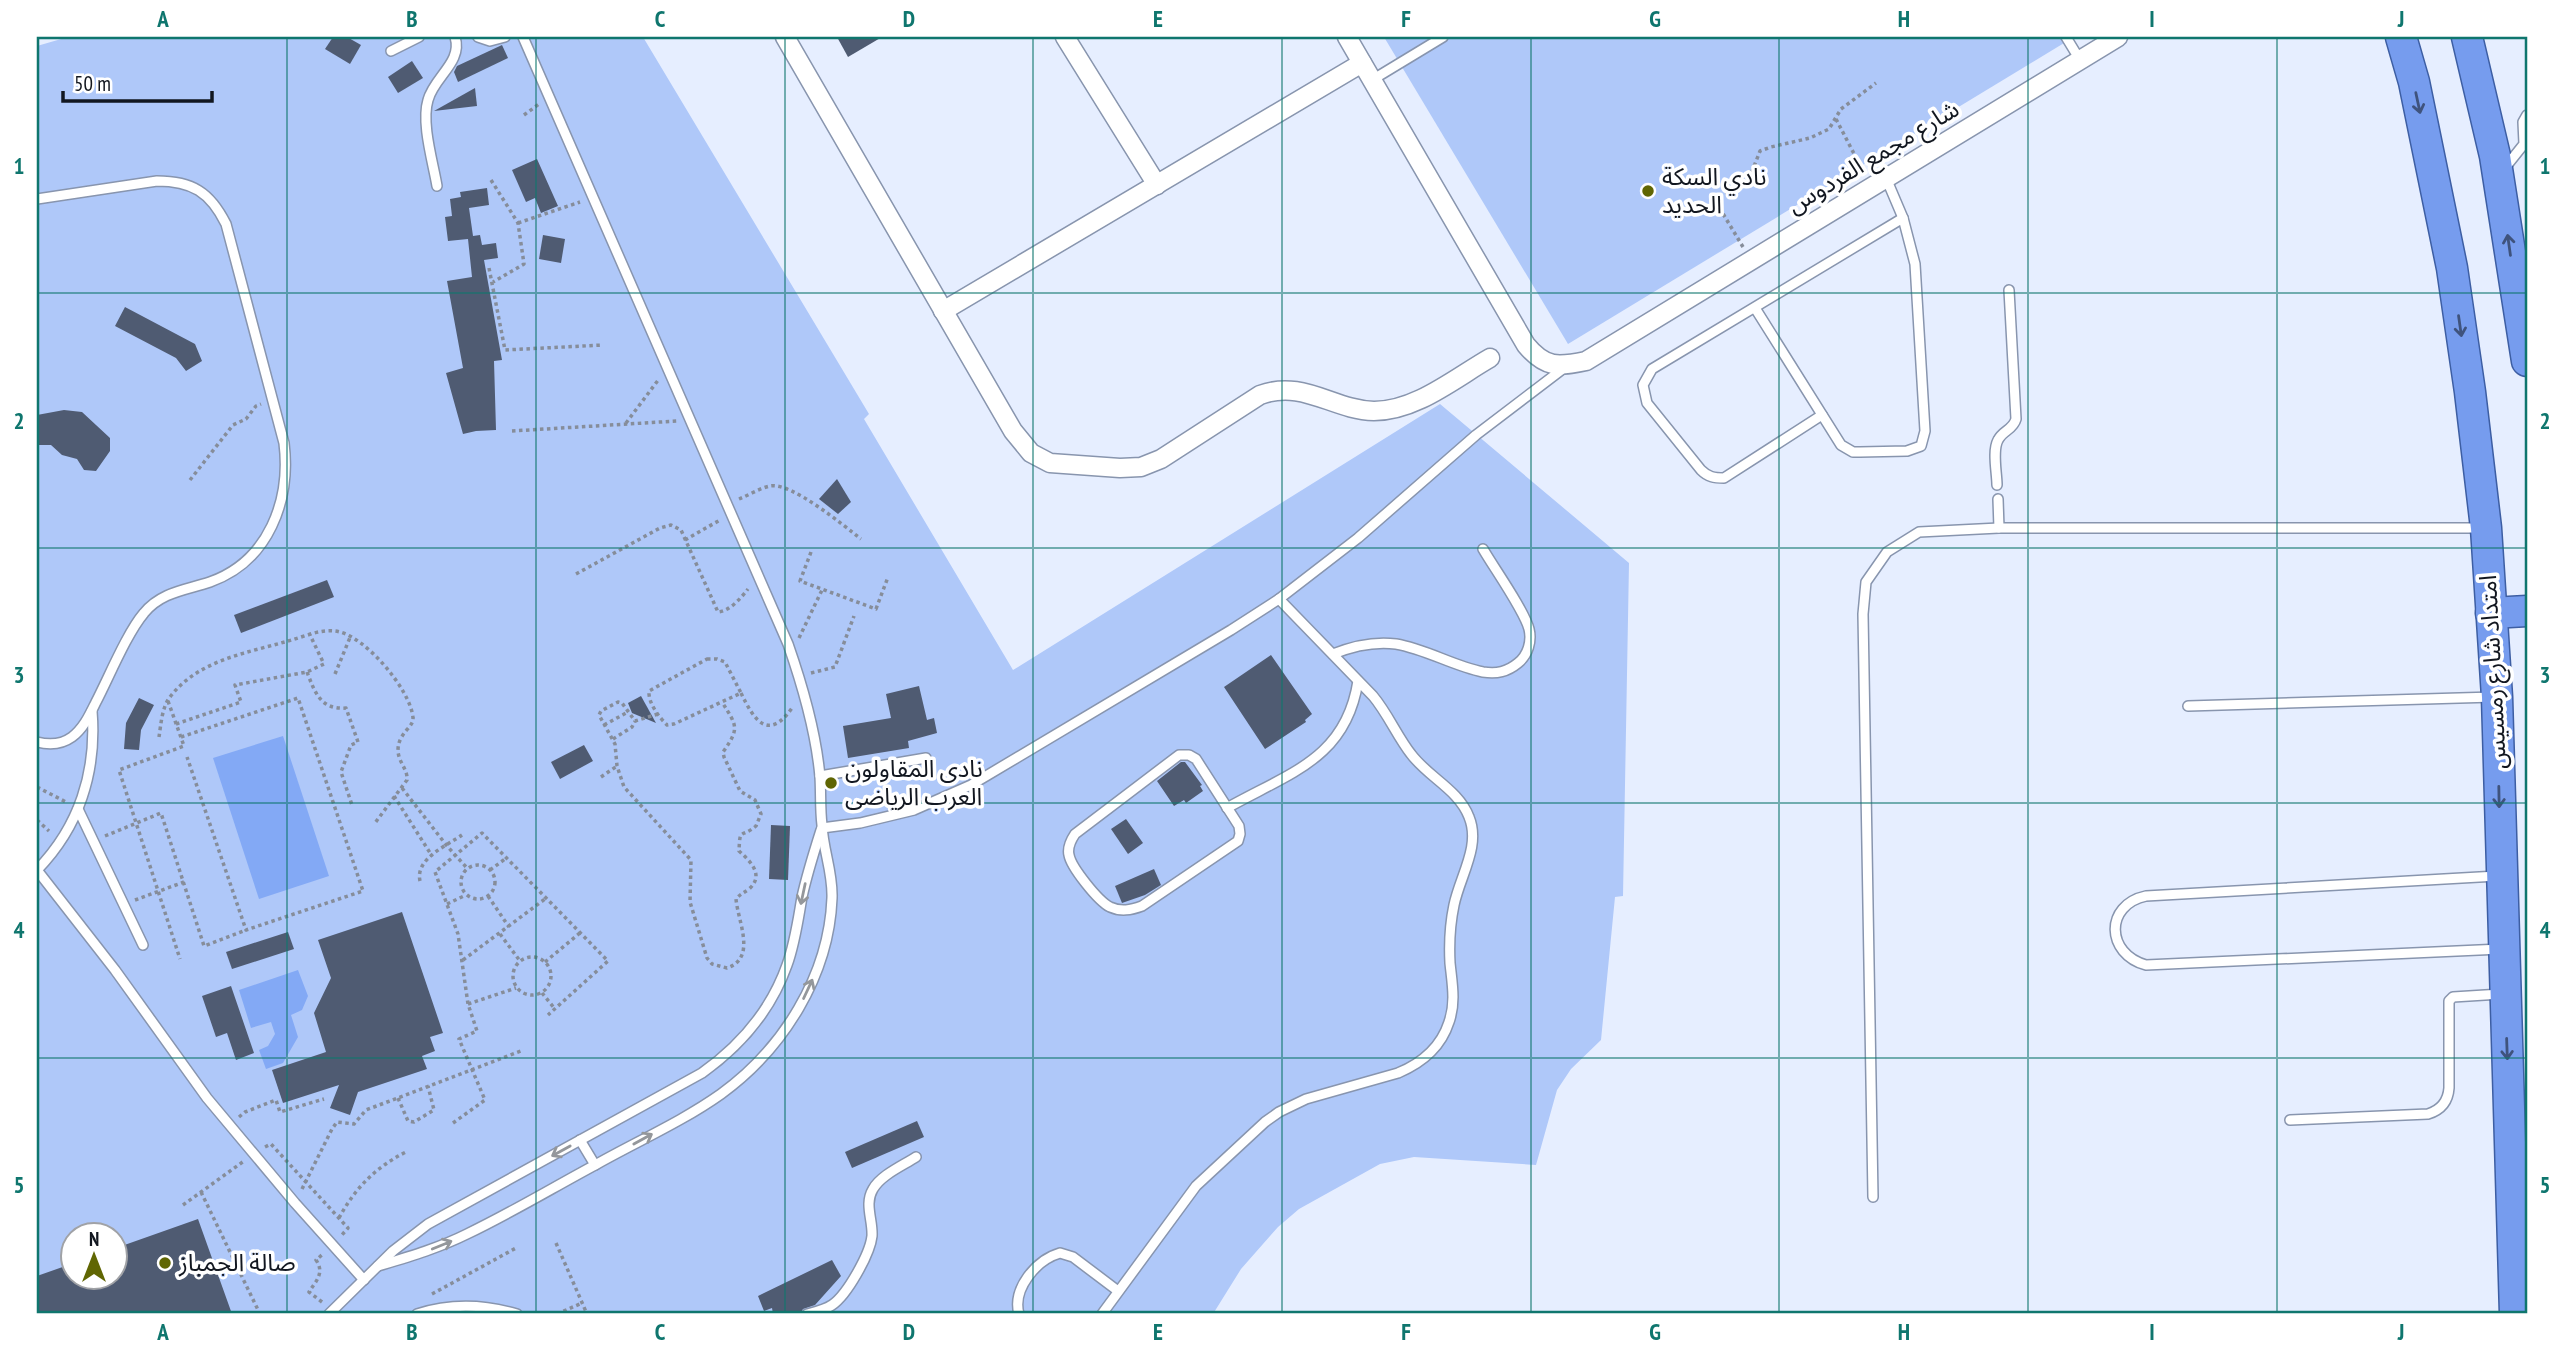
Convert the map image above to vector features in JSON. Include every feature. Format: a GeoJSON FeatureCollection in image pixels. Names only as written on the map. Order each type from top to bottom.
{"type":"FeatureCollection","features":[{"type":"Feature","properties":{"kind":"highway","name":"امتداد شارع رمسيس"},"geometry":{"type":"LineString","coordinates":[[2401,37],[2414,82],[2452,268],[2486,528],[2497,697],[2500,875],[2515,948],[2505,994],[2515,1314]]}},
{"type":"Feature","properties":{"kind":"highway"},"geometry":{"type":"LineString","coordinates":[[2467,37],[2499,176],[2527,361]]}},
{"type":"Feature","properties":{"kind":"highway"},"geometry":{"type":"LineString","coordinates":[[2491,612],[2527,611]]}},
{"type":"Feature","properties":{"kind":"street"},"geometry":{"type":"LineString","coordinates":[[785,37],[1018,438],[1040,459],[1061,465],[1130,468],[1151,464],[1260,395],[1271,391],[1301,391],[1377,411],[1417,401],[1490,358]]}},
{"type":"Feature","properties":{"kind":"street"},"geometry":{"type":"LineString","coordinates":[[1065,37],[1157,185]]}},
{"type":"Feature","properties":{"kind":"street"},"geometry":{"type":"LineString","coordinates":[[1347,37],[1526,345],[1537,358],[1549,364],[1568,365]]}},
{"type":"Feature","properties":{"kind":"street","name":"شارع مجمع الفردوس"},"geometry":{"type":"LineString","coordinates":[[1568,365],[1586,361],[2118,37]]}},
{"type":"Feature","properties":{"kind":"street"},"geometry":{"type":"LineString","coordinates":[[943,311],[1362,63]]}},
{"type":"Feature","properties":{"kind":"lane"},"geometry":{"type":"LineString","coordinates":[[391,51],[419,37]]}},
{"type":"Feature","properties":{"kind":"lane"},"geometry":{"type":"LineString","coordinates":[[437,186],[426,112],[430,93],[457,52],[455,37]]}},
{"type":"Feature","properties":{"kind":"lane"},"geometry":{"type":"LineString","coordinates":[[478,37],[490,41],[505,37]]}},
{"type":"Feature","properties":{"kind":"lane"},"geometry":{"type":"LineString","coordinates":[[377,1266],[415,1255],[466,1235],[719,1096],[754,1066],[784,1032],[811,982],[821,956],[829,919],[831,876],[822,828],[820,776],[804,692],[788,644],[523,37]]}},
{"type":"Feature","properties":{"kind":"lane"},"geometry":{"type":"LineString","coordinates":[[1372,80],[1443,37]]}},
{"type":"Feature","properties":{"kind":"lane"},"geometry":{"type":"LineString","coordinates":[[2066,37],[2080,60]]}},
{"type":"Feature","properties":{"kind":"lane"},"geometry":{"type":"LineString","coordinates":[[2499,176],[2521,149],[2525,138],[2523,122],[2527,114]]}},
{"type":"Feature","properties":{"kind":"lane"},"geometry":{"type":"LineString","coordinates":[[37,199],[157,181],[175,181],[192,186],[206,195],[218,208],[226,224],[274,402],[287,464],[281,505],[262,542],[231,571],[212,581],[164,596],[143,614],[84,724],[69,739],[60,743],[37,742]]}},
{"type":"Feature","properties":{"kind":"lane"},"geometry":{"type":"LineString","coordinates":[[1755,308],[1841,445],[1853,452],[1915,450],[1921,446],[1924,439],[1915,264],[1903,218],[1878,183]]}},
{"type":"Feature","properties":{"kind":"lane"},"geometry":{"type":"LineString","coordinates":[[1822,415],[1724,478],[1715,478],[1701,470],[1647,403],[1643,385],[1652,369],[1903,218]]}},
{"type":"Feature","properties":{"kind":"lane"},"geometry":{"type":"LineString","coordinates":[[1997,485],[1996,443],[2016,419],[2009,290]]}},
{"type":"Feature","properties":{"kind":"lane"},"geometry":{"type":"LineString","coordinates":[[822,828],[860,823],[914,810],[971,785],[1279,599],[1398,505],[1476,435],[1568,365]]}},
{"type":"Feature","properties":{"kind":"lane"},"geometry":{"type":"LineString","coordinates":[[1998,499],[1999,528]]}},
{"type":"Feature","properties":{"kind":"lane"},"geometry":{"type":"LineString","coordinates":[[1873,1197],[1863,614],[1866,582],[1887,552],[1919,531],[1999,528],[2486,528]]}},
{"type":"Feature","properties":{"kind":"lane"},"geometry":{"type":"LineString","coordinates":[[1332,654],[1353,646],[1396,644],[1479,671],[1495,674],[1510,670],[1522,659],[1529,645],[1529,629],[1483,549]]}},
{"type":"Feature","properties":{"kind":"lane"},"geometry":{"type":"LineString","coordinates":[[1102,1314],[1196,1186],[1265,1122],[1306,1099],[1412,1067],[1436,1046],[1449,1022],[1453,996],[1451,928],[1457,894],[1471,850],[1472,826],[1464,807],[1411,755],[1384,709],[1279,599]]}},
{"type":"Feature","properties":{"kind":"lane"},"geometry":{"type":"LineString","coordinates":[[1227,808],[1321,755],[1345,724],[1356,696],[1358,681]]}},
{"type":"Feature","properties":{"kind":"lane"},"geometry":{"type":"LineString","coordinates":[[2188,706],[2497,697]]}},
{"type":"Feature","properties":{"kind":"lane"},"geometry":{"type":"LineString","coordinates":[[92,710],[91,766],[78,809],[61,842],[37,870],[115,970],[229,1125],[364,1280]]}},
{"type":"Feature","properties":{"kind":"lane"},"geometry":{"type":"LineString","coordinates":[[1179,755],[1189,755],[1196,760],[1227,808],[1238,826],[1238,841],[1135,909],[1118,909],[1106,904],[1069,856],[1070,841],[1075,834],[1179,755]]}},
{"type":"Feature","properties":{"kind":"lane"},"geometry":{"type":"LineString","coordinates":[[820,776],[926,758]]}},
{"type":"Feature","properties":{"kind":"lane"},"geometry":{"type":"LineString","coordinates":[[78,809],[143,945]]}},
{"type":"Feature","properties":{"kind":"lane"},"geometry":{"type":"LineString","coordinates":[[329,1314],[377,1266],[428,1224],[702,1073],[729,1053],[752,1028],[776,991],[787,967],[807,877],[822,828]]}},
{"type":"Feature","properties":{"kind":"lane"},"geometry":{"type":"LineString","coordinates":[[2500,875],[2146,896],[2124,907],[2119,914],[2115,930],[2123,953],[2146,965],[2515,948]]}},
{"type":"Feature","properties":{"kind":"lane"},"geometry":{"type":"LineString","coordinates":[[2290,1121],[2428,1114],[2439,1109],[2449,1094],[2449,1001],[2453,997],[2505,994]]}},
{"type":"Feature","properties":{"kind":"lane"},"geometry":{"type":"LineString","coordinates":[[580,1140],[595,1165]]}},
{"type":"Feature","properties":{"kind":"lane"},"geometry":{"type":"LineString","coordinates":[[807,1314],[831,1306],[845,1293],[870,1247],[872,1229],[869,1202],[873,1187],[916,1157]]}},
{"type":"Feature","properties":{"kind":"lane"},"geometry":{"type":"LineString","coordinates":[[1018,1314],[1016,1305],[1020,1287],[1048,1258],[1060,1253],[1073,1256],[1118,1292]]}},
{"type":"Feature","properties":{"kind":"lane"},"geometry":{"type":"LineString","coordinates":[[417,1314],[471,1306],[517,1314]]}},
{"type":"Feature","properties":{"kind":"path"},"geometry":{"type":"LineString","coordinates":[[1751,260],[1719,207],[1720,197],[1749,179],[1760,151],[1810,138],[1829,129],[1841,109],[1876,83]]}},
{"type":"Feature","properties":{"kind":"path"},"geometry":{"type":"LineString","coordinates":[[1836,119],[1878,183]]}},
{"type":"Feature","properties":{"kind":"path"},"geometry":{"type":"LineString","coordinates":[[491,180],[519,223],[524,264],[493,282]]}},
{"type":"Feature","properties":{"kind":"path"},"geometry":{"type":"LineString","coordinates":[[519,223],[594,197]]}},
{"type":"Feature","properties":{"kind":"path"},"geometry":{"type":"LineString","coordinates":[[489,268],[505,350],[603,345]]}},
{"type":"Feature","properties":{"kind":"path"},"geometry":{"type":"LineString","coordinates":[[625,425],[648,396],[666,365]]}},
{"type":"Feature","properties":{"kind":"path"},"geometry":{"type":"LineString","coordinates":[[190,480],[233,425],[251,416],[256,406],[274,402]]}},
{"type":"Feature","properties":{"kind":"path"},"geometry":{"type":"LineString","coordinates":[[512,431],[691,421]]}},
{"type":"Feature","properties":{"kind":"path"},"geometry":{"type":"LineString","coordinates":[[685,540],[729,509],[769,486],[778,486],[818,506],[861,540]]}},
{"type":"Feature","properties":{"kind":"path"},"geometry":{"type":"LineString","coordinates":[[576,574],[665,525],[676,526],[685,540],[719,612],[724,612],[746,592],[757,571]]}},
{"type":"Feature","properties":{"kind":"path"},"geometry":{"type":"LineString","coordinates":[[811,552],[800,581],[876,609],[888,577]]}},
{"type":"Feature","properties":{"kind":"path"},"geometry":{"type":"LineString","coordinates":[[788,644],[801,637],[822,590]]}},
{"type":"Feature","properties":{"kind":"path"},"geometry":{"type":"LineString","coordinates":[[799,677],[835,667],[854,616]]}},
{"type":"Feature","properties":{"kind":"path"},"geometry":{"type":"LineString","coordinates":[[159,737],[168,699],[192,676],[216,662],[330,630],[351,635],[385,666],[405,697],[413,718],[412,724],[402,734],[398,748],[398,755],[407,772],[407,780],[375,823]]}},
{"type":"Feature","properties":{"kind":"path"},"geometry":{"type":"LineString","coordinates":[[176,724],[241,702],[235,685],[307,672],[324,664],[310,635]]}},
{"type":"Feature","properties":{"kind":"path"},"geometry":{"type":"LineString","coordinates":[[335,674],[351,635]]}},
{"type":"Feature","properties":{"kind":"path"},"geometry":{"type":"LineString","coordinates":[[741,693],[671,725],[664,723],[649,697],[651,689],[707,659],[725,662],[741,693],[752,715],[761,724],[774,725],[784,719],[804,692]]}},
{"type":"Feature","properties":{"kind":"path"},"geometry":{"type":"LineString","coordinates":[[307,672],[320,701],[332,708],[346,708],[358,742],[351,745],[341,772],[352,805]]}},
{"type":"Feature","properties":{"kind":"path"},"geometry":{"type":"LineString","coordinates":[[94,841],[161,813],[204,946],[363,891],[298,698],[181,737]]}},
{"type":"Feature","properties":{"kind":"path"},"geometry":{"type":"LineString","coordinates":[[168,699],[184,746],[119,770],[180,959]]}},
{"type":"Feature","properties":{"kind":"path"},"geometry":{"type":"LineString","coordinates":[[635,721],[622,703],[616,702],[600,713],[617,750],[617,766],[624,787],[691,860],[690,902],[707,958],[720,967],[734,966],[745,951],[736,900],[752,886],[756,874],[751,860],[739,851],[739,837],[741,833],[756,826],[761,814],[755,800],[740,791],[724,757],[723,752],[736,729],[722,702]]}},
{"type":"Feature","properties":{"kind":"path"},"geometry":{"type":"LineString","coordinates":[[604,725],[628,712]]}},
{"type":"Feature","properties":{"kind":"path"},"geometry":{"type":"LineString","coordinates":[[613,739],[632,727],[635,721],[658,714]]}},
{"type":"Feature","properties":{"kind":"path"},"geometry":{"type":"LineString","coordinates":[[187,757],[246,930]]}},
{"type":"Feature","properties":{"kind":"path"},"geometry":{"type":"LineString","coordinates":[[601,777],[617,766]]}},
{"type":"Feature","properties":{"kind":"path"},"geometry":{"type":"LineString","coordinates":[[37,787],[78,809]]}},
{"type":"Feature","properties":{"kind":"path"},"geometry":{"type":"LineString","coordinates":[[402,788],[468,869]]}},
{"type":"Feature","properties":{"kind":"path"},"geometry":{"type":"LineString","coordinates":[[394,796],[432,856]]}},
{"type":"Feature","properties":{"kind":"path"},"geometry":{"type":"LineString","coordinates":[[453,1123],[485,1100],[459,1039],[477,1031],[468,1004],[458,934],[435,872],[482,833],[608,961],[548,1015]]}},
{"type":"Feature","properties":{"kind":"path"},"geometry":{"type":"LineString","coordinates":[[421,881],[420,869],[432,856],[462,835]]}},
{"type":"Feature","properties":{"kind":"path"},"geometry":{"type":"LineString","coordinates":[[489,870],[506,859]]}},
{"type":"Feature","properties":{"kind":"path"},"geometry":{"type":"LineString","coordinates":[[479,866],[489,870],[495,881],[488,896],[477,900],[466,895],[462,890],[461,878],[468,869],[479,866]]}},
{"type":"Feature","properties":{"kind":"path"},"geometry":{"type":"LineString","coordinates":[[124,905],[184,882]]}},
{"type":"Feature","properties":{"kind":"path"},"geometry":{"type":"LineString","coordinates":[[447,904],[466,895]]}},
{"type":"Feature","properties":{"kind":"path"},"geometry":{"type":"LineString","coordinates":[[488,896],[509,927]]}},
{"type":"Feature","properties":{"kind":"path"},"geometry":{"type":"LineString","coordinates":[[463,960],[545,899]]}},
{"type":"Feature","properties":{"kind":"path"},"geometry":{"type":"LineString","coordinates":[[545,962],[581,932]]}},
{"type":"Feature","properties":{"kind":"path"},"geometry":{"type":"LineString","coordinates":[[500,934],[520,961]]}},
{"type":"Feature","properties":{"kind":"path"},"geometry":{"type":"LineString","coordinates":[[530,957],[545,962],[551,975],[542,993],[528,995],[517,988],[513,974],[520,961],[530,957]]}},
{"type":"Feature","properties":{"kind":"path"},"geometry":{"type":"LineString","coordinates":[[468,1004],[517,988]]}},
{"type":"Feature","properties":{"kind":"path"},"geometry":{"type":"LineString","coordinates":[[542,993],[555,1009]]}},
{"type":"Feature","properties":{"kind":"path"},"geometry":{"type":"LineString","coordinates":[[295,1203],[335,1124],[354,1124],[366,1110],[521,1051]]}},
{"type":"Feature","properties":{"kind":"path"},"geometry":{"type":"LineString","coordinates":[[398,1098],[408,1121],[414,1122],[434,1110],[427,1085]]}},
{"type":"Feature","properties":{"kind":"path"},"geometry":{"type":"LineString","coordinates":[[229,1125],[245,1112],[276,1100],[280,1112],[324,1099]]}},
{"type":"Feature","properties":{"kind":"path"},"geometry":{"type":"LineString","coordinates":[[339,1218],[351,1197],[367,1179],[392,1159],[407,1152]]}},
{"type":"Feature","properties":{"kind":"path"},"geometry":{"type":"LineString","coordinates":[[201,1192],[260,1314]]}},
{"type":"Feature","properties":{"kind":"path"},"geometry":{"type":"LineString","coordinates":[[556,1243],[587,1314]]}},
{"type":"Feature","properties":{"kind":"path"},"geometry":{"type":"LineString","coordinates":[[429,1311],[427,1297],[516,1248]]}},
{"type":"Feature","properties":{"kind":"path"},"geometry":{"type":"LineString","coordinates":[[557,1314],[582,1303]]}},
{"type":"Feature","properties":{"kind":"shaded area","name":"نادى المقاولون العرب الرياضى"},"geometry":{"type":"Polygon","coordinates":[[[68,37],[643,37],[869,414],[864,419],[1013,670],[1440,404],[1629,563],[1623,896],[1615,897],[1601,1040],[1571,1069],[1557,1090],[1536,1165],[1414,1157],[1380,1164],[1299,1209],[1278,1227],[1241,1269],[1213,1314],[37,1314],[37,46],[68,37]]]}},
{"type":"Feature","properties":{"kind":"shaded area","name":"نادي السكة الحديد"},"geometry":{"type":"Polygon","coordinates":[[[1384,37],[2074,37],[1568,344],[1384,37]]]}},
{"type":"Feature","properties":{"kind":"shaded area"},"geometry":{"type":"Polygon","coordinates":[[[283,736],[329,876],[259,899],[213,758],[283,736]]]}},
{"type":"Feature","properties":{"kind":"shaded area"},"geometry":{"type":"Polygon","coordinates":[[[298,970],[308,996],[302,1010],[291,1015],[298,1037],[283,1063],[266,1069],[259,1050],[268,1046],[275,1034],[271,1022],[251,1028],[239,990],[298,970]]]}},
{"type":"Feature","properties":{"kind":"building"},"geometry":{"type":"Polygon","coordinates":[[[333,37],[347,37],[361,45],[350,64],[325,49],[333,37]]]}},
{"type":"Feature","properties":{"kind":"building"},"geometry":{"type":"Polygon","coordinates":[[[837,37],[882,37],[848,57],[837,37]]]}},
{"type":"Feature","properties":{"kind":"building"},"geometry":{"type":"Polygon","coordinates":[[[502,45],[508,58],[458,82],[454,72],[457,66],[502,45]]]}},
{"type":"Feature","properties":{"kind":"building"},"geometry":{"type":"Polygon","coordinates":[[[412,61],[423,78],[398,93],[388,77],[412,61]]]}},
{"type":"Feature","properties":{"kind":"building"},"geometry":{"type":"Polygon","coordinates":[[[475,88],[477,106],[434,111],[475,88]]]}},
{"type":"Feature","properties":{"kind":"building"},"geometry":{"type":"Polygon","coordinates":[[[537,159],[558,206],[541,213],[535,198],[526,202],[512,170],[537,159]]]}},
{"type":"Feature","properties":{"kind":"building"},"geometry":{"type":"Polygon","coordinates":[[[487,188],[489,205],[469,208],[473,236],[480,235],[482,245],[496,243],[498,258],[484,260],[502,360],[494,361],[496,430],[463,434],[446,373],[463,368],[447,281],[472,277],[468,239],[448,241],[445,217],[452,216],[450,199],[461,197],[460,192],[487,188]]]}},
{"type":"Feature","properties":{"kind":"building"},"geometry":{"type":"Polygon","coordinates":[[[543,235],[565,239],[561,263],[539,259],[543,235]]]}},
{"type":"Feature","properties":{"kind":"building"},"geometry":{"type":"Polygon","coordinates":[[[125,307],[195,344],[202,361],[186,371],[176,358],[115,326],[125,307]]]}},
{"type":"Feature","properties":{"kind":"building"},"geometry":{"type":"Polygon","coordinates":[[[64,410],[82,412],[110,438],[110,451],[96,471],[84,470],[77,459],[62,455],[51,445],[37,445],[37,415],[64,410]]]}},
{"type":"Feature","properties":{"kind":"building"},"geometry":{"type":"Polygon","coordinates":[[[837,479],[851,502],[838,514],[819,499],[837,479]]]}},
{"type":"Feature","properties":{"kind":"building"},"geometry":{"type":"Polygon","coordinates":[[[327,580],[334,597],[241,633],[234,615],[327,580]]]}},
{"type":"Feature","properties":{"kind":"building"},"geometry":{"type":"Polygon","coordinates":[[[1271,655],[1312,714],[1306,722],[1265,749],[1224,687],[1271,655]]]}},
{"type":"Feature","properties":{"kind":"building"},"geometry":{"type":"Polygon","coordinates":[[[919,686],[927,720],[934,718],[937,733],[908,741],[909,748],[848,758],[843,726],[891,718],[886,694],[919,686]]]}},
{"type":"Feature","properties":{"kind":"building"},"geometry":{"type":"Polygon","coordinates":[[[641,696],[656,723],[632,713],[628,703],[641,696]]]}},
{"type":"Feature","properties":{"kind":"building"},"geometry":{"type":"Polygon","coordinates":[[[139,698],[154,705],[141,730],[139,750],[124,749],[126,723],[139,698]]]}},
{"type":"Feature","properties":{"kind":"building"},"geometry":{"type":"Polygon","coordinates":[[[584,745],[593,761],[560,779],[551,762],[584,745]]]}},
{"type":"Feature","properties":{"kind":"building"},"geometry":{"type":"Polygon","coordinates":[[[1181,762],[1185,762],[1202,785],[1200,786],[1203,791],[1186,803],[1184,800],[1174,806],[1157,781],[1181,762]]]}},
{"type":"Feature","properties":{"kind":"building"},"geometry":{"type":"Polygon","coordinates":[[[1126,819],[1143,843],[1128,854],[1111,829],[1126,819]]]}},
{"type":"Feature","properties":{"kind":"building"},"geometry":{"type":"Polygon","coordinates":[[[771,825],[790,826],[788,880],[769,879],[771,825]]]}},
{"type":"Feature","properties":{"kind":"building"},"geometry":{"type":"Polygon","coordinates":[[[1154,869],[1161,885],[1145,895],[1122,903],[1115,886],[1154,869]]]}},
{"type":"Feature","properties":{"kind":"building"},"geometry":{"type":"Polygon","coordinates":[[[402,912],[443,1033],[430,1037],[435,1051],[422,1056],[427,1069],[358,1092],[350,1115],[330,1108],[339,1085],[283,1103],[272,1070],[326,1052],[314,1013],[331,978],[318,940],[402,912]]]}},
{"type":"Feature","properties":{"kind":"building"},"geometry":{"type":"Polygon","coordinates":[[[288,932],[294,949],[232,969],[226,952],[288,932]]]}},
{"type":"Feature","properties":{"kind":"building"},"geometry":{"type":"Polygon","coordinates":[[[231,986],[254,1053],[236,1060],[227,1033],[216,1037],[202,996],[231,986]]]}},
{"type":"Feature","properties":{"kind":"building"},"geometry":{"type":"Polygon","coordinates":[[[917,1121],[924,1137],[852,1168],[845,1152],[917,1121]]]}},
{"type":"Feature","properties":{"kind":"building","name":"صالة الجمباز"},"geometry":{"type":"Polygon","coordinates":[[[198,1219],[232,1314],[37,1314],[37,1276],[60,1268],[60,1292],[130,1292],[130,1243],[198,1219]]]}},
{"type":"Feature","properties":{"kind":"building"},"geometry":{"type":"Polygon","coordinates":[[[832,1260],[841,1276],[815,1305],[803,1309],[800,1314],[773,1314],[772,1308],[764,1311],[758,1296],[832,1260]]]}},
{"type":"Feature","properties":{"kind":"place","name":"نادي السكة الحديد"},"geometry":{"type":"Point","coordinates":[1648,191]}},
{"type":"Feature","properties":{"kind":"place","name":"نادى المقاولون العرب الرياضى"},"geometry":{"type":"Point","coordinates":[831,783]}},
{"type":"Feature","properties":{"kind":"place","name":"صالة الجمباز"},"geometry":{"type":"Point","coordinates":[165,1263]}}]}
